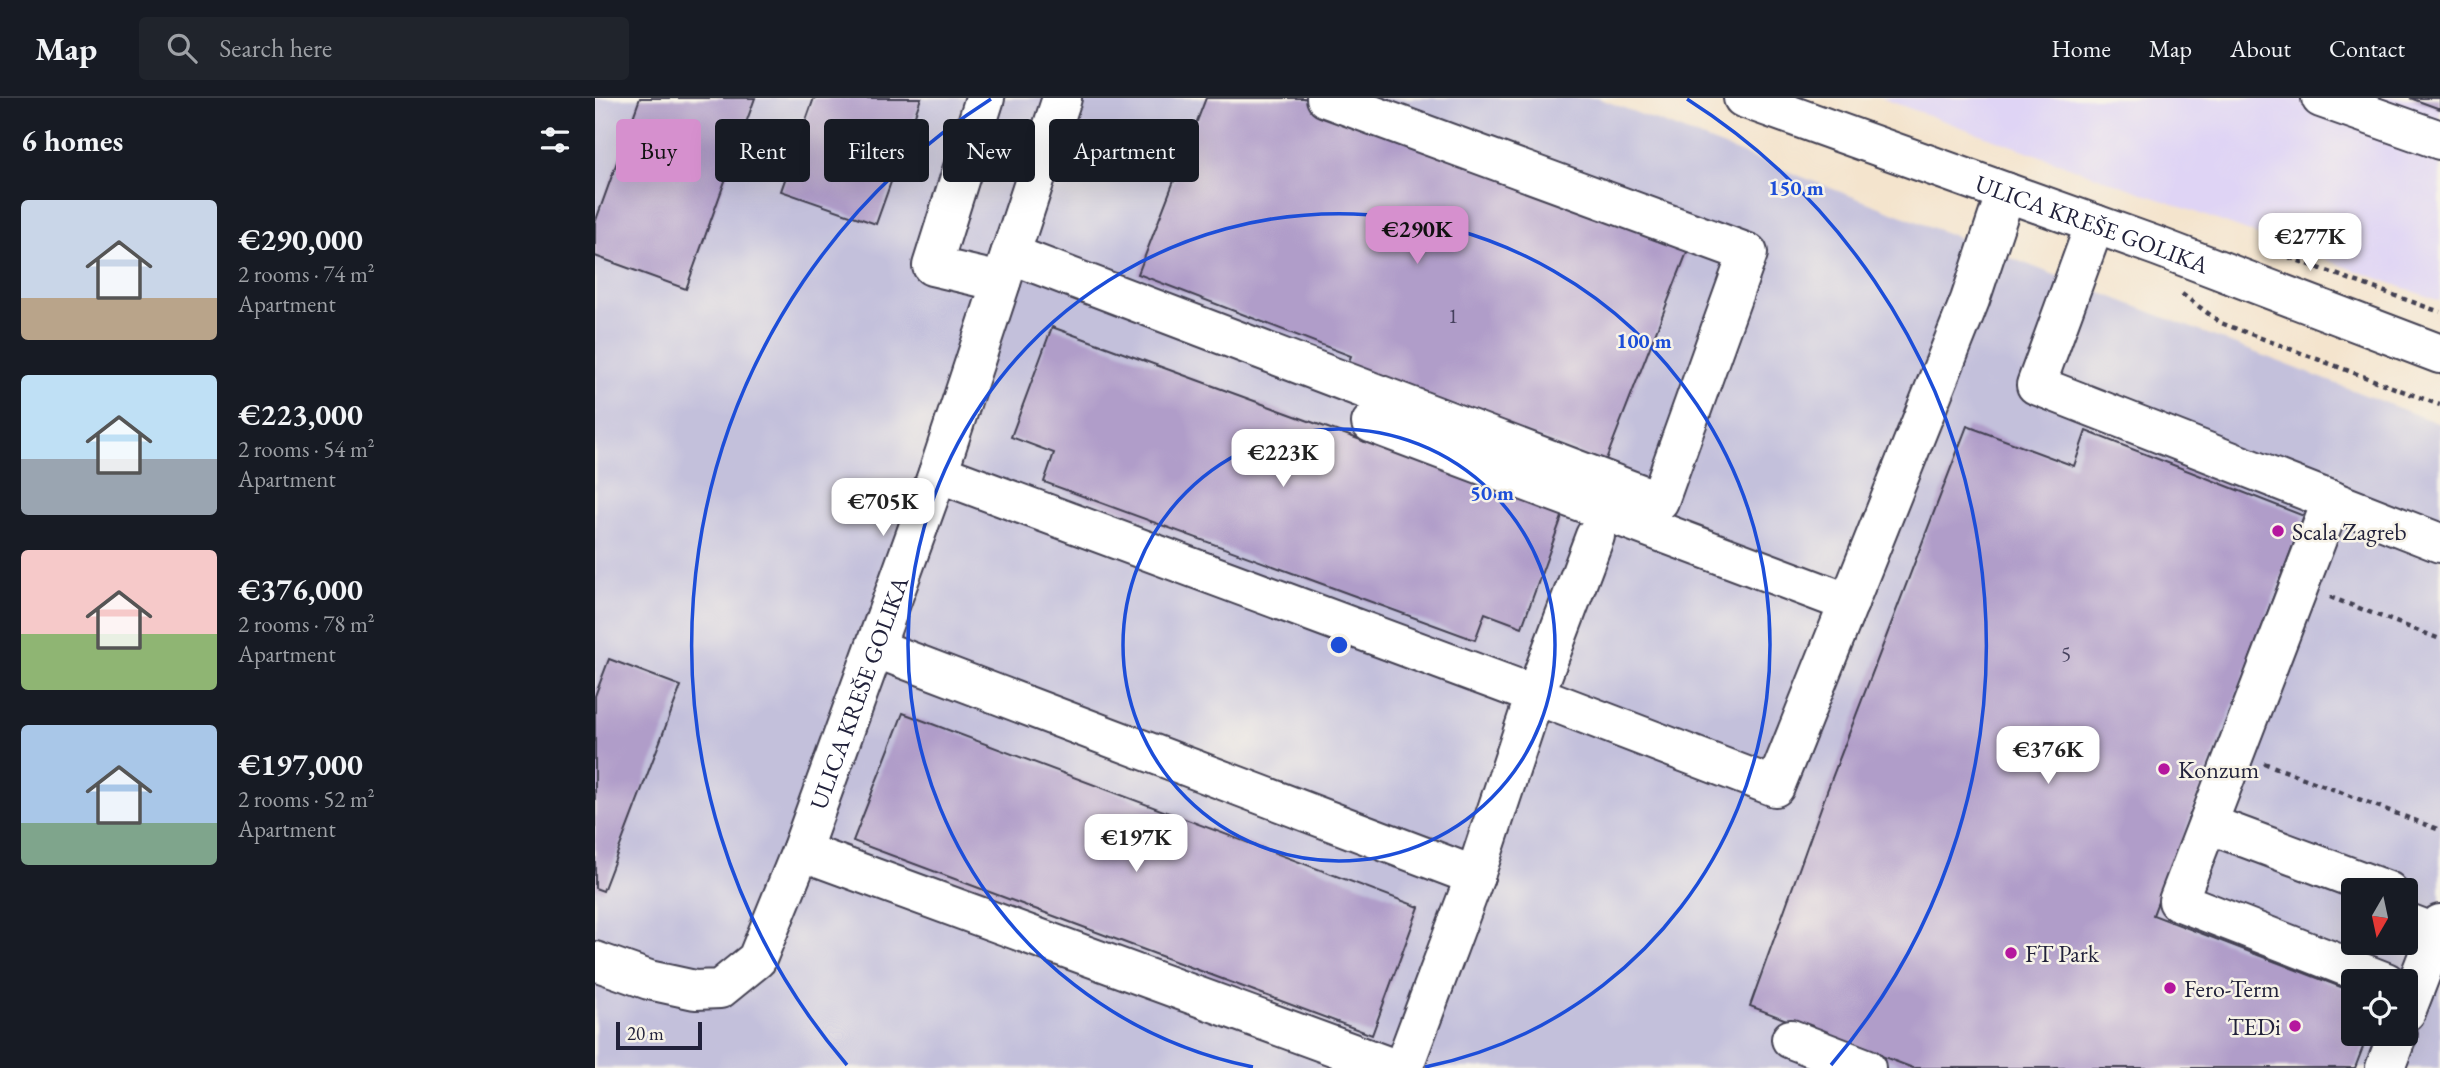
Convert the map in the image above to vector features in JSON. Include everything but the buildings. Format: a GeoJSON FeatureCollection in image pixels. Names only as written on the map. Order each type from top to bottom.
{"type":"FeatureCollection","features":[{"type":"Feature","properties":{"kind":"street"},"geometry":{"type":"LineString","coordinates":[[985,98],[932,265],[1006,268],[1659,501],[1748,253],[1326,98]]}},
{"type":"Feature","properties":{"kind":"street","name":"ULICA KREŠE GOLIKA"},"geometry":{"type":"LineString","coordinates":[[595,961],[649,980],[695,990],[720,989],[757,959],[800,851],[939,473],[1062,98]]}},
{"type":"Feature","properties":{"kind":"street","name":"ULICA KREŠE GOLIKA"},"geometry":{"type":"LineString","coordinates":[[1743,98],[2095,224],[2440,354]]}},
{"type":"Feature","properties":{"kind":"street"},"geometry":{"type":"LineString","coordinates":[[2321,98],[2440,140]]}},
{"type":"Feature","properties":{"kind":"street"},"geometry":{"type":"LineString","coordinates":[[939,473],[1775,787],[1971,300],[2006,192]]}},
{"type":"Feature","properties":{"kind":"street"},"geometry":{"type":"LineString","coordinates":[[2095,224],[2036,385],[2440,543]]}},
{"type":"Feature","properties":{"kind":"street"},"geometry":{"type":"LineString","coordinates":[[1371,423],[1849,603]]}},
{"type":"Feature","properties":{"kind":"street"},"geometry":{"type":"LineString","coordinates":[[2332,500],[2178,901],[2343,969]]}},
{"type":"Feature","properties":{"kind":"street"},"geometry":{"type":"LineString","coordinates":[[1403,1068],[1475,876],[1535,695],[1595,537]]}},
{"type":"Feature","properties":{"kind":"street"},"geometry":{"type":"LineString","coordinates":[[875,648],[1475,876]]}},
{"type":"Feature","properties":{"kind":"street"},"geometry":{"type":"LineString","coordinates":[[2204,834],[2346,878]]}},
{"type":"Feature","properties":{"kind":"street"},"geometry":{"type":"LineString","coordinates":[[2204,834],[2341,896]]}},
{"type":"Feature","properties":{"kind":"street"},"geometry":{"type":"LineString","coordinates":[[800,851],[1393,1068]]}},
{"type":"Feature","properties":{"kind":"street"},"geometry":{"type":"LineString","coordinates":[[2414,969],[2433,925],[2419,910]]}},
{"type":"Feature","properties":{"kind":"street"},"geometry":{"type":"LineString","coordinates":[[1791,1039],[1866,1068]]}},
{"type":"Feature","properties":{"kind":"street"},"geometry":{"type":"LineString","coordinates":[[2385,1068],[2393,1046]]}},
{"type":"Feature","properties":{"kind":"path"},"geometry":{"type":"LineString","coordinates":[[2180,292],[2221,323],[2440,405]]}},
{"type":"Feature","properties":{"kind":"path"},"geometry":{"type":"LineString","coordinates":[[2299,586],[2440,639]]}},
{"type":"Feature","properties":{"kind":"path"},"geometry":{"type":"LineString","coordinates":[[2235,752],[2440,830]]}},
{"type":"Feature","properties":{"kind":"shaded area"},"geometry":{"type":"Polygon","coordinates":[[[595,98],[1598,98],[2440,424],[2440,1068],[595,1068],[595,98]]]}},
{"type":"Feature","properties":{"kind":"shaded area"},"geometry":{"type":"Polygon","coordinates":[[[1881,98],[2440,98],[2440,301],[1881,98]]]}},
{"type":"Feature","properties":{"kind":"place","name":"Scala Zagreb"},"geometry":{"type":"Point","coordinates":[2278,531]}},
{"type":"Feature","properties":{"kind":"place","name":"Konzum"},"geometry":{"type":"Point","coordinates":[2164,769]}},
{"type":"Feature","properties":{"kind":"place","name":"FT Park"},"geometry":{"type":"Point","coordinates":[2011,953]}},
{"type":"Feature","properties":{"kind":"place","name":"Fero-Term"},"geometry":{"type":"Point","coordinates":[2170,988]}},
{"type":"Feature","properties":{"kind":"place","name":"TEDi"},"geometry":{"type":"Point","coordinates":[2295,1026]}}]}
